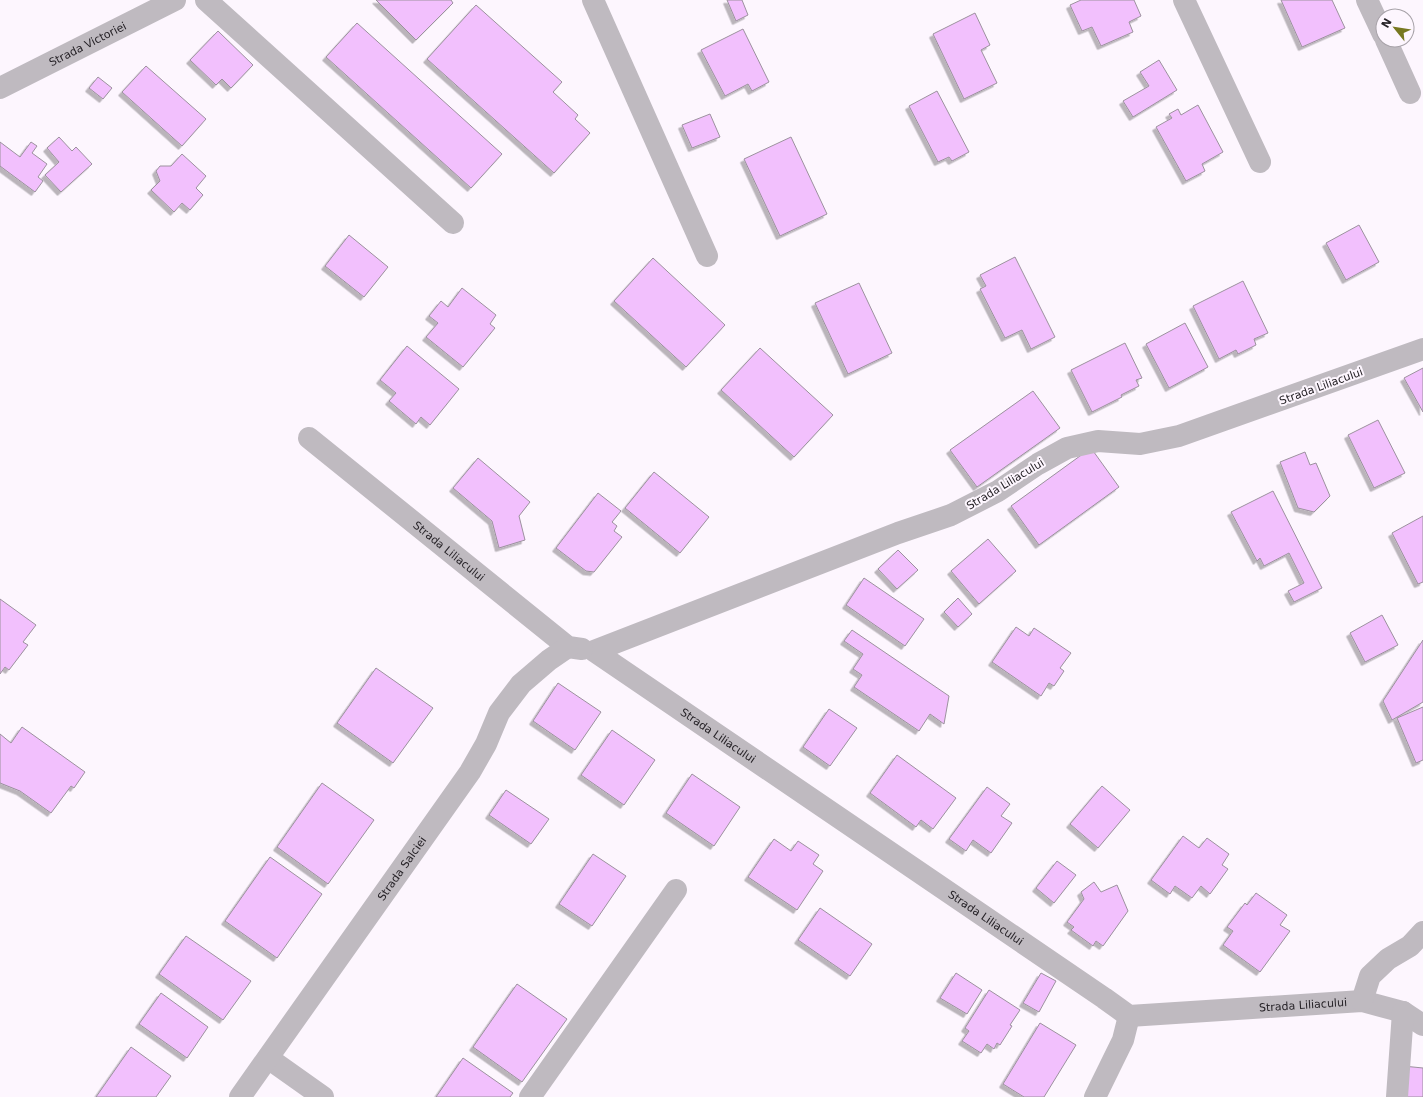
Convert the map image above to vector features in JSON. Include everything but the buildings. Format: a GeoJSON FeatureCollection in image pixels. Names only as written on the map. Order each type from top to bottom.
{"type":"FeatureCollection","features":[{"type":"Feature","properties":{"kind":"street"},"geometry":{"type":"LineString","coordinates":[[206,0],[453,223]]}},
{"type":"Feature","properties":{"kind":"street"},"geometry":{"type":"LineString","coordinates":[[593,0],[707,256]]}},
{"type":"Feature","properties":{"kind":"street"},"geometry":{"type":"LineString","coordinates":[[1184,0],[1260,162]]}},
{"type":"Feature","properties":{"kind":"street"},"geometry":{"type":"LineString","coordinates":[[1367,0],[1375,17]]}},
{"type":"Feature","properties":{"kind":"street","name":"Strada Victoriei"},"geometry":{"type":"LineString","coordinates":[[0,88],[162,3]]}},
{"type":"Feature","properties":{"kind":"street"},"geometry":{"type":"LineString","coordinates":[[1390,48],[1410,93]]}},
{"type":"Feature","properties":{"kind":"street","name":"Strada Liliacului"},"geometry":{"type":"LineString","coordinates":[[594,651],[898,533],[951,515],[998,491],[1038,464],[1067,448],[1098,441],[1140,444],[1180,436],[1423,349]]}},
{"type":"Feature","properties":{"kind":"street","name":"Strada Liliacului"},"geometry":{"type":"LineString","coordinates":[[309,438],[568,647],[594,651],[1129,1016],[1362,1001],[1403,1012],[1423,1025]]}},
{"type":"Feature","properties":{"kind":"street","name":"Strada Salciei"},"geometry":{"type":"LineString","coordinates":[[240,1097],[470,772],[486,744],[499,713],[521,684],[549,660],[568,647]]}},
{"type":"Feature","properties":{"kind":"street"},"geometry":{"type":"LineString","coordinates":[[530,1097],[676,890]]}},
{"type":"Feature","properties":{"kind":"street"},"geometry":{"type":"LineString","coordinates":[[1362,1001],[1370,976],[1388,959],[1410,946],[1423,932]]}},
{"type":"Feature","properties":{"kind":"street"},"geometry":{"type":"LineString","coordinates":[[1397,1097],[1403,1012]]}},
{"type":"Feature","properties":{"kind":"street"},"geometry":{"type":"LineString","coordinates":[[1095,1097],[1123,1040],[1129,1016]]}},
{"type":"Feature","properties":{"kind":"street"},"geometry":{"type":"LineString","coordinates":[[268,1058],[324,1097]]}}]}
